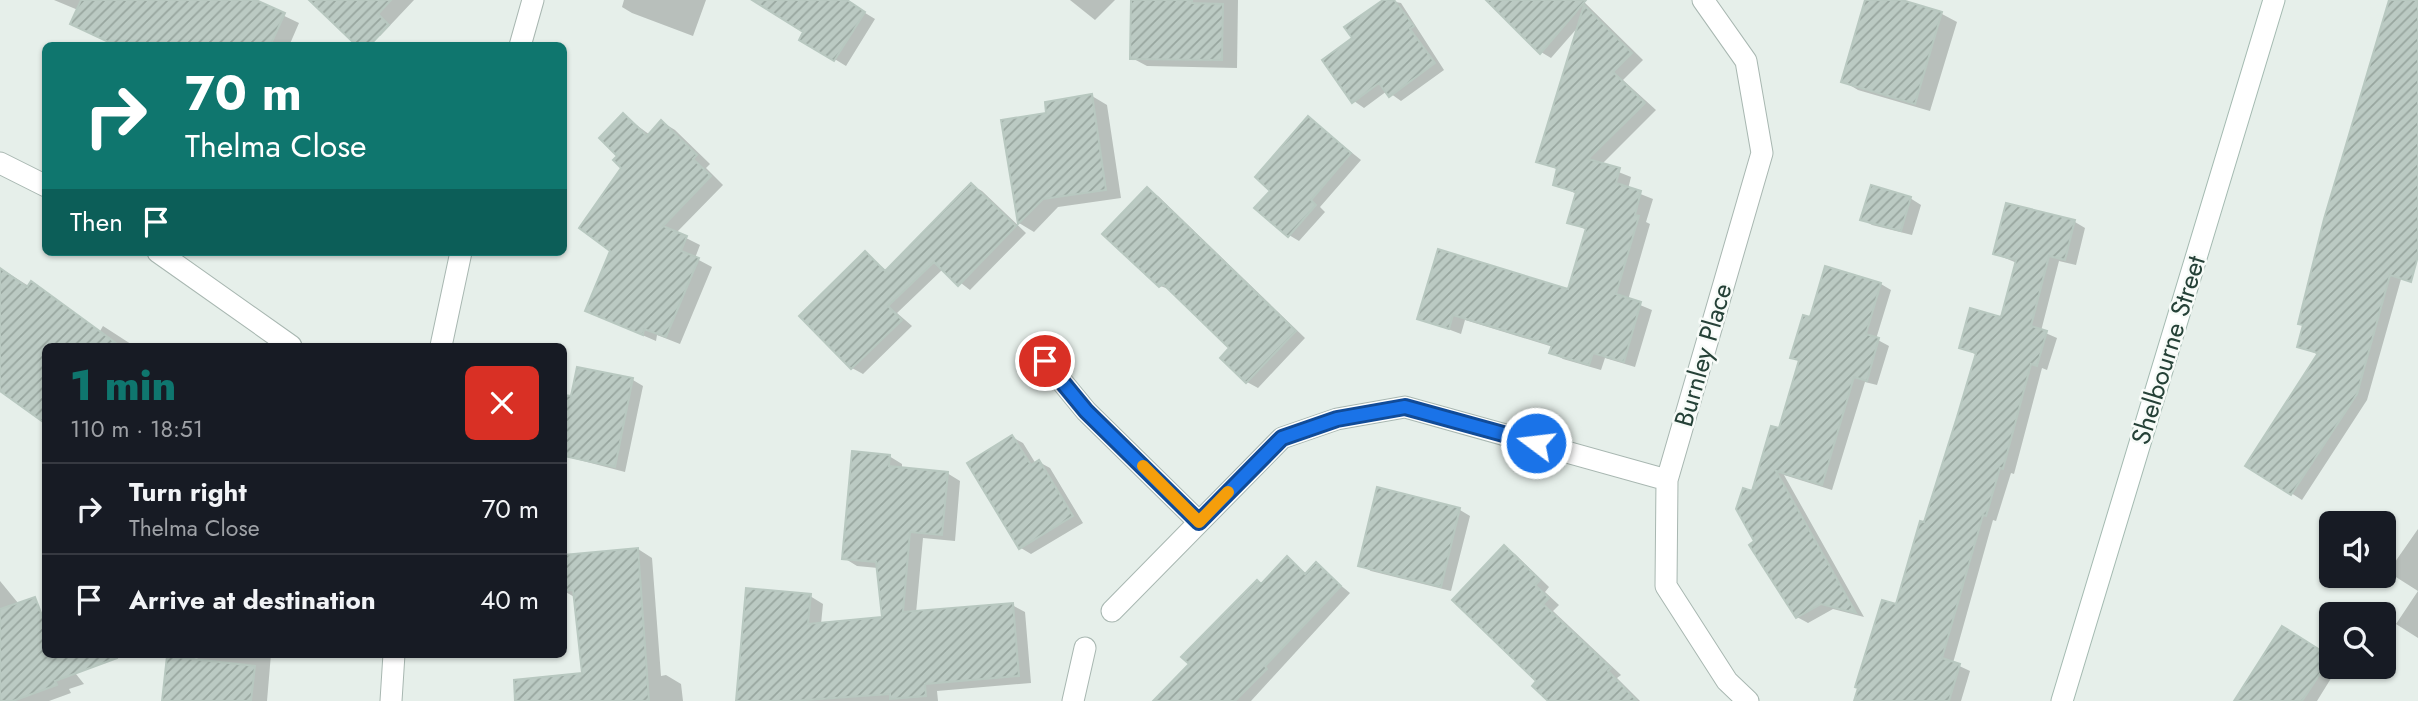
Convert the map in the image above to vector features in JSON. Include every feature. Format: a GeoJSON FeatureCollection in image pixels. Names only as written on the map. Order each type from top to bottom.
{"type":"FeatureCollection","features":[{"type":"Feature","properties":{"kind":"street"},"geometry":{"type":"LineString","coordinates":[[521,42],[533,0]]}},
{"type":"Feature","properties":{"kind":"street","name":"Burnley Place"},"geometry":{"type":"LineString","coordinates":[[1703,0],[1746,61],[1762,153],[1667,480],[1666,586],[1727,681],[1748,701]]}},
{"type":"Feature","properties":{"kind":"street","name":"Shelbourne Street"},"geometry":{"type":"LineString","coordinates":[[2062,701],[2274,0]]}},
{"type":"Feature","properties":{"kind":"street"},"geometry":{"type":"LineString","coordinates":[[0,163],[42,184]]}},
{"type":"Feature","properties":{"kind":"street"},"geometry":{"type":"LineString","coordinates":[[164,256],[287,343]]}},
{"type":"Feature","properties":{"kind":"street"},"geometry":{"type":"LineString","coordinates":[[442,343],[460,256]]}},
{"type":"Feature","properties":{"kind":"street"},"geometry":{"type":"LineString","coordinates":[[1045,361],[1086,411],[1199,522]]}},
{"type":"Feature","properties":{"kind":"street"},"geometry":{"type":"LineString","coordinates":[[1112,611],[1282,438],[1337,419],[1405,407],[1667,480]]}},
{"type":"Feature","properties":{"kind":"street"},"geometry":{"type":"LineString","coordinates":[[1073,701],[1085,648]]}},
{"type":"Feature","properties":{"kind":"street"},"geometry":{"type":"LineString","coordinates":[[391,701],[394,658]]}},
{"type":"Feature","properties":{"kind":"building"},"geometry":{"type":"Polygon","coordinates":[[[81,0],[256,0],[285,13],[272,42],[108,42],[70,24],[81,0]]]}},
{"type":"Feature","properties":{"kind":"building"},"geometry":{"type":"Polygon","coordinates":[[[309,0],[391,0],[378,14],[389,25],[373,42],[353,42],[309,0]]]}},
{"type":"Feature","properties":{"kind":"building"},"geometry":{"type":"Polygon","coordinates":[[[752,0],[847,0],[865,12],[834,61],[799,40],[803,32],[752,0]]]}},
{"type":"Feature","properties":{"kind":"building"},"geometry":{"type":"Polygon","coordinates":[[[1131,0],[1192,0],[1192,3],[1223,4],[1222,60],[1130,59],[1131,0]]]}},
{"type":"Feature","properties":{"kind":"building"},"geometry":{"type":"Polygon","coordinates":[[[1383,0],[1394,0],[1414,26],[1410,29],[1435,63],[1389,97],[1379,83],[1352,103],[1322,60],[1352,38],[1344,27],[1383,0]]]}},
{"type":"Feature","properties":{"kind":"building"},"geometry":{"type":"Polygon","coordinates":[[[1486,0],[1586,0],[1540,54],[1486,0]]]}},
{"type":"Feature","properties":{"kind":"building"},"geometry":{"type":"Polygon","coordinates":[[[1865,0],[1902,0],[1942,12],[1915,104],[1841,82],[1865,0]]]}},
{"type":"Feature","properties":{"kind":"building"},"geometry":{"type":"Polygon","coordinates":[[[2389,0],[2418,0],[2418,256],[2411,282],[2390,275],[2357,394],[2291,495],[2245,466],[2318,353],[2297,347],[2303,325],[2298,324],[2324,219],[2389,0]]]}},
{"type":"Feature","properties":{"kind":"building"},"geometry":{"type":"Polygon","coordinates":[[[1584,5],[1632,53],[1613,72],[1645,103],[1588,159],[1620,168],[1616,183],[1641,191],[1635,215],[1639,216],[1616,294],[1641,302],[1624,362],[1593,353],[1589,365],[1549,353],[1552,345],[1453,315],[1449,329],[1417,319],[1438,249],[1568,289],[1586,228],[1567,223],[1576,192],[1553,185],[1557,168],[1536,162],[1584,5]]]}},
{"type":"Feature","properties":{"kind":"building"},"geometry":{"type":"Polygon","coordinates":[[[1092,94],[1106,190],[1043,199],[1018,224],[1001,120],[1046,113],[1045,102],[1092,94]]]}},
{"type":"Feature","properties":{"kind":"building"},"geometry":{"type":"Polygon","coordinates":[[[623,113],[647,136],[661,120],[697,155],[693,159],[711,176],[663,226],[687,236],[681,251],[699,258],[666,337],[644,329],[643,335],[585,311],[610,251],[579,228],[621,168],[613,160],[617,156],[599,138],[623,113]]]}},
{"type":"Feature","properties":{"kind":"building"},"geometry":{"type":"Polygon","coordinates":[[[1308,116],[1351,153],[1311,200],[1316,205],[1288,237],[1254,208],[1270,191],[1255,177],[1308,116]]]}},
{"type":"Feature","properties":{"kind":"building"},"geometry":{"type":"Polygon","coordinates":[[[971,183],[1016,226],[958,286],[934,262],[888,306],[902,320],[851,369],[799,316],[865,251],[885,271],[971,183]]]}},
{"type":"Feature","properties":{"kind":"building"},"geometry":{"type":"Polygon","coordinates":[[[1871,185],[1911,197],[1901,231],[1860,220],[1871,185]]]}},
{"type":"Feature","properties":{"kind":"building"},"geometry":{"type":"Polygon","coordinates":[[[1147,187],[1296,331],[1246,383],[1220,358],[1229,348],[1163,284],[1159,287],[1102,234],[1147,187]]]}},
{"type":"Feature","properties":{"kind":"building"},"geometry":{"type":"Polygon","coordinates":[[[2006,203],[2075,220],[2065,260],[2049,256],[2031,326],[2047,331],[2037,366],[2031,364],[2003,469],[2000,468],[1986,516],[1983,515],[1942,658],[1960,664],[1949,701],[1854,701],[1858,688],[1855,687],[1882,600],[1896,604],[1920,521],[1924,522],[1976,353],[1959,348],[1970,308],[2001,317],[2016,260],[1993,254],[2006,203]]]}},
{"type":"Feature","properties":{"kind":"building"},"geometry":{"type":"Polygon","coordinates":[[[1825,266],[1881,283],[1866,334],[1879,338],[1867,381],[1854,377],[1822,485],[1776,471],[1856,613],[1821,604],[1796,618],[1749,545],[1754,541],[1736,509],[1743,488],[1752,491],[1771,426],[1779,428],[1799,360],[1790,358],[1803,315],[1810,317],[1825,266]]]}},
{"type":"Feature","properties":{"kind":"building"},"geometry":{"type":"Polygon","coordinates":[[[0,268],[27,287],[31,281],[116,343],[42,343],[42,421],[0,391],[0,268]]]}},
{"type":"Feature","properties":{"kind":"building"},"geometry":{"type":"Polygon","coordinates":[[[577,367],[633,378],[615,467],[567,457],[567,395],[571,396],[577,367]]]}},
{"type":"Feature","properties":{"kind":"building"},"geometry":{"type":"Polygon","coordinates":[[[1012,435],[1031,465],[1039,460],[1073,516],[1019,549],[967,463],[1012,435]]]}},
{"type":"Feature","properties":{"kind":"building"},"geometry":{"type":"Polygon","coordinates":[[[852,451],[890,455],[889,466],[948,472],[942,535],[910,532],[903,612],[1013,603],[1019,676],[925,684],[926,696],[890,699],[890,694],[792,701],[736,701],[746,588],[811,594],[808,624],[882,617],[876,562],[842,559],[852,451]]]}},
{"type":"Feature","properties":{"kind":"building"},"geometry":{"type":"Polygon","coordinates":[[[1377,487],[1460,508],[1441,587],[1358,566],[1377,487]]]}},
{"type":"Feature","properties":{"kind":"building"},"geometry":{"type":"Polygon","coordinates":[[[1504,545],[1540,580],[1535,585],[1549,598],[1543,604],[1611,668],[1608,671],[1637,701],[1548,701],[1532,686],[1536,681],[1452,600],[1504,545]]]}},
{"type":"Feature","properties":{"kind":"building"},"geometry":{"type":"Polygon","coordinates":[[[638,548],[649,701],[515,701],[514,680],[582,673],[573,590],[567,591],[567,555],[638,548]]]}},
{"type":"Feature","properties":{"kind":"building"},"geometry":{"type":"Polygon","coordinates":[[[1287,556],[1305,574],[1316,562],[1341,586],[1265,666],[1267,669],[1235,701],[1153,701],[1189,664],[1181,657],[1257,580],[1261,584],[1287,556]]]}},
{"type":"Feature","properties":{"kind":"building"},"geometry":{"type":"Polygon","coordinates":[[[35,597],[42,615],[42,658],[117,658],[55,681],[57,685],[13,701],[0,701],[0,609],[35,597]]]}},
{"type":"Feature","properties":{"kind":"building"},"geometry":{"type":"Polygon","coordinates":[[[2282,626],[2319,649],[2319,675],[2302,701],[2234,701],[2282,626]]]}},
{"type":"Feature","properties":{"kind":"building"},"geometry":{"type":"Polygon","coordinates":[[[167,658],[255,666],[251,701],[162,701],[167,658]]]}},
{"type":"Feature","properties":{"kind":"slow traffic"},"geometry":{"type":"LineString","coordinates":[[1143,466],[1199,522],[1228,492]]}},
{"type":"Feature","properties":{"kind":"route"},"geometry":{"type":"LineString","coordinates":[[1045,361],[1086,411],[1199,522],[1282,438],[1337,419],[1405,407],[1536,443]]}}]}
